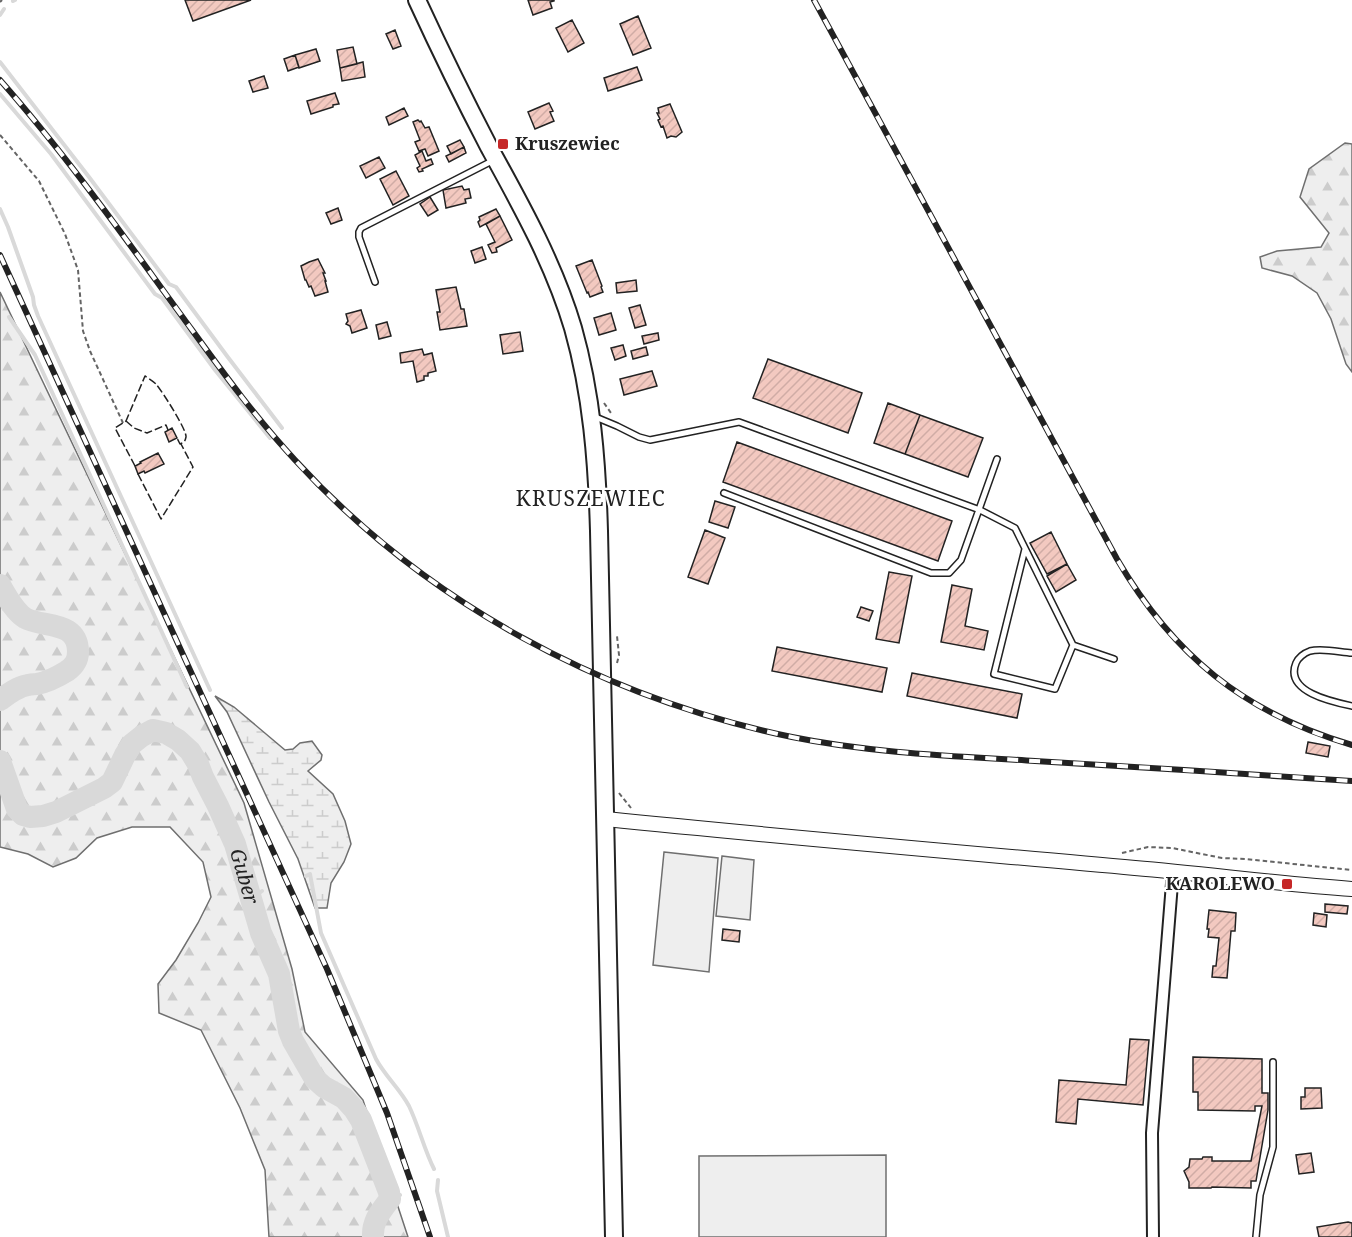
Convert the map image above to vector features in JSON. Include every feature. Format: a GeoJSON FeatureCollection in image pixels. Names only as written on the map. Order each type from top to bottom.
{"type":"FeatureCollection","features":[{"type":"Feature","properties":{"kind":"main road"},"geometry":{"type":"LineString","coordinates":[[417,0],[446,65],[541,246],[566,309],[592,416],[598,491],[614,1237]]}},
{"type":"Feature","properties":{"kind":"street"},"geometry":{"type":"LineString","coordinates":[[606,819],[1352,889]]}},
{"type":"Feature","properties":{"kind":"street"},"geometry":{"type":"LineString","coordinates":[[1153,1237],[1152,1133],[1173,871]]}},
{"type":"Feature","properties":{"kind":"lane"},"geometry":{"type":"LineString","coordinates":[[375,282],[359,237],[361,228],[496,159]]}},
{"type":"Feature","properties":{"kind":"lane"},"geometry":{"type":"LineString","coordinates":[[592,416],[650,440],[739,422],[980,510],[1015,528],[1072,645],[1114,659]]}},
{"type":"Feature","properties":{"kind":"lane"},"geometry":{"type":"LineString","coordinates":[[724,493],[931,573],[949,573],[961,560],[997,459]]}},
{"type":"Feature","properties":{"kind":"lane"},"geometry":{"type":"LineString","coordinates":[[1024,549],[994,674],[1054,689],[1072,645]]}},
{"type":"Feature","properties":{"kind":"lane"},"geometry":{"type":"LineString","coordinates":[[1352,653],[1311,651],[1300,658],[1294,671],[1295,678],[1304,689],[1335,702],[1352,706]]}},
{"type":"Feature","properties":{"kind":"lane"},"geometry":{"type":"LineString","coordinates":[[1256,1237],[1260,1195],[1273,1147],[1273,1062]]}},
{"type":"Feature","properties":{"kind":"path"},"geometry":{"type":"LineString","coordinates":[[0,135],[39,181],[65,234],[78,270],[83,331],[123,423]]}},
{"type":"Feature","properties":{"kind":"path"},"geometry":{"type":"LineString","coordinates":[[616,664],[619,655],[617,634]]}},
{"type":"Feature","properties":{"kind":"path"},"geometry":{"type":"LineString","coordinates":[[619,792],[629,807],[635,810]]}},
{"type":"Feature","properties":{"kind":"path"},"geometry":{"type":"LineString","coordinates":[[1116,855],[1148,847],[1172,848],[1222,858],[1352,870]]}},
{"type":"Feature","properties":{"kind":"green space"},"geometry":{"type":"Polygon","coordinates":[[[1345,143],[1352,144],[1352,372],[1346,364],[1331,319],[1317,293],[1292,276],[1262,268],[1260,257],[1277,251],[1321,247],[1329,233],[1300,197],[1309,169],[1345,143]]]}},
{"type":"Feature","properties":{"kind":"green space"},"geometry":{"type":"Polygon","coordinates":[[[0,292],[244,803],[292,969],[305,1032],[363,1100],[408,1237],[269,1237],[265,1170],[240,1108],[201,1030],[159,1013],[158,984],[176,960],[211,897],[203,862],[170,827],[132,827],[97,838],[76,858],[53,867],[28,854],[0,847],[0,292]]]}},
{"type":"Feature","properties":{"kind":"green space"},"geometry":{"type":"Polygon","coordinates":[[[215,696],[234,707],[285,750],[293,749],[300,743],[312,741],[322,755],[321,760],[308,771],[333,794],[345,821],[351,844],[344,862],[331,883],[327,908],[315,908],[298,859],[227,712],[215,696]]]}},
{"type":"Feature","properties":{"kind":"green space"},"geometry":{"type":"Polygon","coordinates":[[[664,852],[718,858],[709,972],[653,965],[664,852]]]}},
{"type":"Feature","properties":{"kind":"green space"},"geometry":{"type":"Polygon","coordinates":[[[722,856],[754,860],[750,920],[716,916],[722,856]]]}},
{"type":"Feature","properties":{"kind":"green space"},"geometry":{"type":"Polygon","coordinates":[[[886,1155],[886,1237],[699,1237],[699,1156],[886,1155]]]}},
{"type":"Feature","properties":{"kind":"building"},"geometry":{"type":"Polygon","coordinates":[[[185,0],[251,0],[193,21],[185,0]]]}},
{"type":"Feature","properties":{"kind":"building"},"geometry":{"type":"Polygon","coordinates":[[[528,0],[554,1],[550,2],[552,8],[533,15],[528,0]]]}},
{"type":"Feature","properties":{"kind":"building"},"geometry":{"type":"Polygon","coordinates":[[[638,16],[651,48],[633,55],[620,24],[638,16]]]}},
{"type":"Feature","properties":{"kind":"building"},"geometry":{"type":"Polygon","coordinates":[[[572,20],[584,43],[568,52],[556,28],[572,20]]]}},
{"type":"Feature","properties":{"kind":"building"},"geometry":{"type":"Polygon","coordinates":[[[395,30],[401,46],[393,49],[386,34],[395,30]]]}},
{"type":"Feature","properties":{"kind":"building"},"geometry":{"type":"Polygon","coordinates":[[[353,47],[357,64],[340,68],[337,50],[353,47]]]}},
{"type":"Feature","properties":{"kind":"building"},"geometry":{"type":"Polygon","coordinates":[[[316,49],[320,61],[299,68],[295,55],[316,49]]]}},
{"type":"Feature","properties":{"kind":"building"},"geometry":{"type":"Polygon","coordinates":[[[295,55],[299,67],[288,71],[284,59],[295,55]]]}},
{"type":"Feature","properties":{"kind":"building"},"geometry":{"type":"Polygon","coordinates":[[[363,62],[365,77],[342,81],[340,68],[363,62]]]}},
{"type":"Feature","properties":{"kind":"building"},"geometry":{"type":"Polygon","coordinates":[[[637,67],[642,80],[608,91],[604,78],[637,67]]]}},
{"type":"Feature","properties":{"kind":"building"},"geometry":{"type":"Polygon","coordinates":[[[264,76],[268,88],[253,92],[249,81],[264,76]]]}},
{"type":"Feature","properties":{"kind":"building"},"geometry":{"type":"Polygon","coordinates":[[[335,93],[339,104],[311,114],[307,101],[335,93]]]}},
{"type":"Feature","properties":{"kind":"building"},"geometry":{"type":"Polygon","coordinates":[[[549,103],[554,121],[535,129],[528,112],[549,103]]]}},
{"type":"Feature","properties":{"kind":"building"},"geometry":{"type":"Polygon","coordinates":[[[670,104],[682,132],[676,137],[667,138],[657,113],[659,113],[658,108],[670,104]]]}},
{"type":"Feature","properties":{"kind":"building"},"geometry":{"type":"Polygon","coordinates":[[[404,108],[408,116],[389,125],[386,117],[404,108]]]}},
{"type":"Feature","properties":{"kind":"building"},"geometry":{"type":"Polygon","coordinates":[[[418,120],[425,128],[429,127],[439,151],[428,156],[425,149],[419,151],[415,142],[420,140],[413,122],[418,120]]]}},
{"type":"Feature","properties":{"kind":"building"},"geometry":{"type":"Polygon","coordinates":[[[460,140],[464,147],[451,154],[447,146],[460,140]]]}},
{"type":"Feature","properties":{"kind":"building"},"geometry":{"type":"Polygon","coordinates":[[[464,147],[466,153],[449,162],[446,156],[464,147]]]}},
{"type":"Feature","properties":{"kind":"building"},"geometry":{"type":"Polygon","coordinates":[[[422,151],[426,161],[431,159],[433,164],[419,172],[417,168],[420,166],[415,155],[422,151]]]}},
{"type":"Feature","properties":{"kind":"building"},"geometry":{"type":"Polygon","coordinates":[[[379,157],[385,168],[366,178],[360,166],[379,157]]]}},
{"type":"Feature","properties":{"kind":"building"},"geometry":{"type":"Polygon","coordinates":[[[396,171],[409,196],[393,205],[380,179],[396,171]]]}},
{"type":"Feature","properties":{"kind":"building"},"geometry":{"type":"Polygon","coordinates":[[[462,186],[464,190],[469,189],[471,198],[465,199],[466,203],[446,208],[443,190],[462,186]]]}},
{"type":"Feature","properties":{"kind":"building"},"geometry":{"type":"Polygon","coordinates":[[[430,197],[438,210],[428,216],[420,204],[430,197]]]}},
{"type":"Feature","properties":{"kind":"building"},"geometry":{"type":"Polygon","coordinates":[[[338,208],[342,220],[331,224],[326,213],[338,208]]]}},
{"type":"Feature","properties":{"kind":"building"},"geometry":{"type":"Polygon","coordinates":[[[496,209],[500,216],[480,227],[479,217],[496,209]]]}},
{"type":"Feature","properties":{"kind":"building"},"geometry":{"type":"Polygon","coordinates":[[[500,216],[512,240],[496,248],[497,252],[492,253],[488,245],[495,242],[486,224],[500,216]]]}},
{"type":"Feature","properties":{"kind":"building"},"geometry":{"type":"Polygon","coordinates":[[[482,247],[486,259],[475,263],[471,251],[482,247]]]}},
{"type":"Feature","properties":{"kind":"building"},"geometry":{"type":"Polygon","coordinates":[[[318,259],[325,273],[323,273],[328,292],[315,296],[311,286],[309,287],[305,280],[301,266],[318,259]]]}},
{"type":"Feature","properties":{"kind":"building"},"geometry":{"type":"Polygon","coordinates":[[[592,260],[603,292],[590,297],[576,266],[592,260]]]}},
{"type":"Feature","properties":{"kind":"building"},"geometry":{"type":"Polygon","coordinates":[[[636,280],[637,291],[617,293],[616,283],[636,280]]]}},
{"type":"Feature","properties":{"kind":"building"},"geometry":{"type":"Polygon","coordinates":[[[456,287],[467,326],[440,330],[436,290],[456,287]]]}},
{"type":"Feature","properties":{"kind":"building"},"geometry":{"type":"Polygon","coordinates":[[[640,305],[646,325],[635,328],[629,308],[640,305]]]}},
{"type":"Feature","properties":{"kind":"building"},"geometry":{"type":"Polygon","coordinates":[[[361,310],[367,328],[352,333],[350,326],[346,324],[348,321],[346,314],[361,310]]]}},
{"type":"Feature","properties":{"kind":"building"},"geometry":{"type":"Polygon","coordinates":[[[611,313],[616,330],[599,335],[594,318],[611,313]]]}},
{"type":"Feature","properties":{"kind":"building"},"geometry":{"type":"Polygon","coordinates":[[[387,322],[391,336],[379,339],[376,325],[387,322]]]}},
{"type":"Feature","properties":{"kind":"building"},"geometry":{"type":"Polygon","coordinates":[[[520,332],[523,351],[503,354],[500,335],[520,332]]]}},
{"type":"Feature","properties":{"kind":"building"},"geometry":{"type":"Polygon","coordinates":[[[658,333],[659,340],[644,344],[642,336],[658,333]]]}},
{"type":"Feature","properties":{"kind":"building"},"geometry":{"type":"Polygon","coordinates":[[[623,345],[626,356],[615,360],[611,348],[623,345]]]}},
{"type":"Feature","properties":{"kind":"building"},"geometry":{"type":"Polygon","coordinates":[[[646,347],[648,355],[633,359],[631,351],[646,347]]]}},
{"type":"Feature","properties":{"kind":"building"},"geometry":{"type":"Polygon","coordinates":[[[422,349],[424,355],[432,353],[436,371],[428,373],[428,376],[424,376],[424,380],[417,382],[413,361],[401,363],[400,353],[422,349]]]}},
{"type":"Feature","properties":{"kind":"building"},"geometry":{"type":"Polygon","coordinates":[[[768,359],[862,393],[848,433],[753,398],[768,359]]]}},
{"type":"Feature","properties":{"kind":"building"},"geometry":{"type":"Polygon","coordinates":[[[652,371],[657,386],[624,395],[620,379],[652,371]]]}},
{"type":"Feature","properties":{"kind":"building"},"geometry":{"type":"Polygon","coordinates":[[[888,403],[920,415],[905,454],[874,443],[888,403]]]}},
{"type":"Feature","properties":{"kind":"building"},"geometry":{"type":"Polygon","coordinates":[[[920,415],[983,438],[968,477],[905,454],[920,415]]]}},
{"type":"Feature","properties":{"kind":"building"},"geometry":{"type":"Polygon","coordinates":[[[172,428],[177,438],[169,442],[165,432],[172,428]]]}},
{"type":"Feature","properties":{"kind":"building"},"geometry":{"type":"Polygon","coordinates":[[[737,442],[952,521],[938,561],[723,482],[737,442]]]}},
{"type":"Feature","properties":{"kind":"building"},"geometry":{"type":"Polygon","coordinates":[[[158,453],[164,464],[138,474],[135,466],[158,453]]]}},
{"type":"Feature","properties":{"kind":"building"},"geometry":{"type":"Polygon","coordinates":[[[715,501],[735,507],[728,528],[709,522],[715,501]]]}},
{"type":"Feature","properties":{"kind":"building"},"geometry":{"type":"Polygon","coordinates":[[[705,530],[725,538],[708,584],[688,577],[705,530]]]}},
{"type":"Feature","properties":{"kind":"building"},"geometry":{"type":"Polygon","coordinates":[[[1051,532],[1067,564],[1047,574],[1030,543],[1051,532]]]}},
{"type":"Feature","properties":{"kind":"building"},"geometry":{"type":"Polygon","coordinates":[[[1067,564],[1076,580],[1056,592],[1047,576],[1067,564]]]}},
{"type":"Feature","properties":{"kind":"building"},"geometry":{"type":"Polygon","coordinates":[[[889,572],[912,576],[899,643],[876,639],[889,572]]]}},
{"type":"Feature","properties":{"kind":"building"},"geometry":{"type":"Polygon","coordinates":[[[952,585],[972,589],[965,626],[988,631],[984,650],[941,642],[952,585]]]}},
{"type":"Feature","properties":{"kind":"building"},"geometry":{"type":"Polygon","coordinates":[[[861,607],[873,611],[869,621],[857,617],[861,607]]]}},
{"type":"Feature","properties":{"kind":"building"},"geometry":{"type":"Polygon","coordinates":[[[777,647],[887,668],[882,692],[772,671],[777,647]]]}},
{"type":"Feature","properties":{"kind":"building"},"geometry":{"type":"Polygon","coordinates":[[[912,673],[1022,694],[1017,718],[907,696],[912,673]]]}},
{"type":"Feature","properties":{"kind":"building"},"geometry":{"type":"Polygon","coordinates":[[[1308,742],[1330,746],[1328,757],[1306,753],[1308,742]]]}},
{"type":"Feature","properties":{"kind":"building"},"geometry":{"type":"Polygon","coordinates":[[[1325,904],[1348,906],[1347,914],[1325,912],[1325,904]]]}},
{"type":"Feature","properties":{"kind":"building"},"geometry":{"type":"Polygon","coordinates":[[[1209,910],[1236,913],[1235,931],[1231,931],[1227,978],[1212,977],[1213,966],[1216,966],[1219,938],[1208,937],[1209,910]]]}},
{"type":"Feature","properties":{"kind":"building"},"geometry":{"type":"Polygon","coordinates":[[[1314,913],[1327,915],[1326,927],[1313,925],[1314,913]]]}},
{"type":"Feature","properties":{"kind":"building"},"geometry":{"type":"Polygon","coordinates":[[[723,929],[740,931],[739,942],[722,940],[723,929]]]}},
{"type":"Feature","properties":{"kind":"building"},"geometry":{"type":"Polygon","coordinates":[[[1130,1039],[1149,1040],[1143,1105],[1078,1099],[1076,1124],[1056,1122],[1059,1080],[1126,1085],[1130,1039]]]}},
{"type":"Feature","properties":{"kind":"building"},"geometry":{"type":"Polygon","coordinates":[[[1193,1057],[1262,1059],[1262,1093],[1268,1093],[1268,1110],[1256,1181],[1251,1181],[1251,1188],[1189,1188],[1184,1171],[1189,1167],[1190,1159],[1212,1157],[1212,1161],[1251,1161],[1262,1106],[1255,1106],[1255,1111],[1198,1110],[1198,1092],[1193,1092],[1193,1057]]]}},
{"type":"Feature","properties":{"kind":"building"},"geometry":{"type":"Polygon","coordinates":[[[1305,1088],[1321,1088],[1322,1108],[1301,1109],[1301,1097],[1305,1097],[1305,1088]]]}},
{"type":"Feature","properties":{"kind":"building"},"geometry":{"type":"Polygon","coordinates":[[[1311,1153],[1314,1172],[1299,1174],[1296,1155],[1311,1153]]]}},
{"type":"Feature","properties":{"kind":"building"},"geometry":{"type":"Polygon","coordinates":[[[1352,1223],[1352,1237],[1319,1237],[1317,1227],[1352,1223]]]}},
{"type":"Feature","properties":{"kind":"waterway"},"geometry":{"type":"LineString","coordinates":[[0,15],[4,9]]}},
{"type":"Feature","properties":{"kind":"waterway"},"geometry":{"type":"LineString","coordinates":[[0,62],[169,284],[176,287],[282,428]]}},
{"type":"Feature","properties":{"kind":"waterway"},"geometry":{"type":"LineString","coordinates":[[0,94],[51,154],[155,294],[162,298],[215,370],[270,438]]}},
{"type":"Feature","properties":{"kind":"waterway"},"geometry":{"type":"LineString","coordinates":[[0,209],[38,316],[210,690]]}},
{"type":"Feature","properties":{"kind":"waterway"},"geometry":{"type":"LineString","coordinates":[[9,317],[35,355],[187,687]]}},
{"type":"Feature","properties":{"kind":"waterway","name":"Guber"},"geometry":{"type":"LineString","coordinates":[[0,585],[21,615],[32,621],[66,630],[76,642],[78,652],[75,663],[67,671],[45,682],[20,687],[0,700]]}},
{"type":"Feature","properties":{"kind":"waterway","name":"Guber"},"geometry":{"type":"LineString","coordinates":[[0,761],[17,809],[23,815],[30,817],[56,812],[104,788],[112,782],[132,744],[153,730],[166,733],[190,751],[235,844],[261,933],[279,974],[289,1031],[293,1041],[315,1079],[344,1098],[361,1120],[389,1192],[390,1199],[380,1212],[373,1237]]}},
{"type":"Feature","properties":{"kind":"waterway"},"geometry":{"type":"LineString","coordinates":[[306,876],[310,874],[321,933],[376,1059],[409,1106],[434,1169]]}},
{"type":"Feature","properties":{"kind":"waterway"},"geometry":{"type":"LineString","coordinates":[[251,899],[262,891]]}},
{"type":"Feature","properties":{"kind":"waterway"},"geometry":{"type":"LineString","coordinates":[[438,1180],[437,1191],[448,1237]]}},
{"type":"Feature","properties":{"kind":"waterway"},"geometry":{"type":"LineString","coordinates":[[390,1199],[400,1195]]}},
{"type":"Feature","properties":{"kind":"railway"},"geometry":{"type":"LineString","coordinates":[[814,0],[1117,559],[1139,593],[1187,652],[1215,676],[1278,716],[1313,732],[1352,745]]}},
{"type":"Feature","properties":{"kind":"railway"},"geometry":{"type":"LineString","coordinates":[[0,80],[95,198],[237,391],[295,460],[346,511],[401,558],[460,600],[521,637],[586,670],[653,697],[722,720],[792,737],[882,750],[943,755],[1352,781]]}},
{"type":"Feature","properties":{"kind":"railway"},"geometry":{"type":"LineString","coordinates":[[0,255],[327,969],[387,1113],[430,1237]]}},
{"type":"Feature","properties":{"kind":"fence"},"geometry":{"type":"LineString","coordinates":[[135,466],[115,428],[126,421],[145,376],[159,388],[183,427],[185,440],[180,444],[177,438]]}},
{"type":"Feature","properties":{"kind":"fence"},"geometry":{"type":"LineString","coordinates":[[126,421],[134,428],[147,433],[166,425],[168,430]]}},
{"type":"Feature","properties":{"kind":"fence"},"geometry":{"type":"LineString","coordinates":[[138,474],[161,519],[193,467],[181,444]]}},
{"type":"Feature","properties":{"kind":"place","name":"Kruszewiec"},"geometry":{"type":"Point","coordinates":[503,144]}},
{"type":"Feature","properties":{"kind":"place","name":"KAROLEWO"},"geometry":{"type":"Point","coordinates":[1287,884]}},
{"type":"Feature","properties":{"kind":"district","name":"KRUSZEWIEC"},"geometry":{"type":"Point","coordinates":[591,499]}}]}
